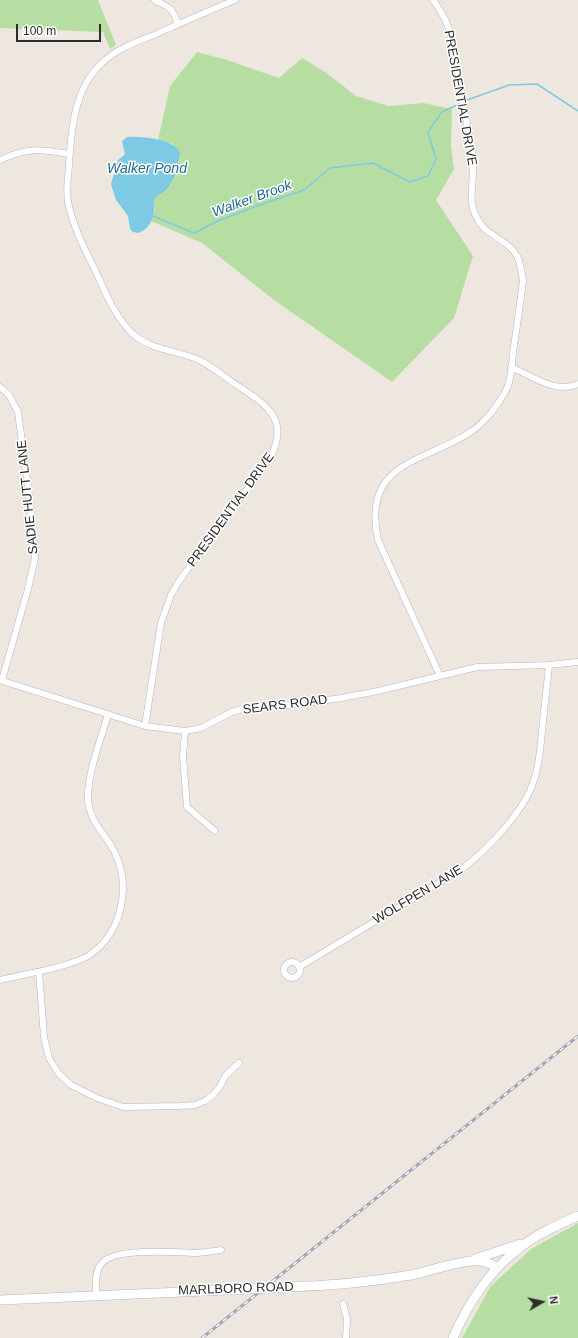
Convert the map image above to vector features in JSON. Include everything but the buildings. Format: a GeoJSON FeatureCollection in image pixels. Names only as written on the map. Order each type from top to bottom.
{"type":"FeatureCollection","features":[{"type":"Feature","properties":{"kind":"main road","name":"MARLBORO ROAD"},"geometry":{"type":"LineString","coordinates":[[0,1300],[330,1285],[413,1274],[471,1261],[484,1261],[491,1263],[497,1268],[517,1249],[546,1231],[578,1216]]}},
{"type":"Feature","properties":{"kind":"main road","name":"MARLBORO ROAD"},"geometry":{"type":"LineString","coordinates":[[471,1261],[481,1256],[528,1242]]}},
{"type":"Feature","properties":{"kind":"main road"},"geometry":{"type":"LineString","coordinates":[[453,1338],[462,1317],[475,1295],[497,1268]]}},
{"type":"Feature","properties":{"kind":"street"},"geometry":{"type":"LineString","coordinates":[[155,0],[167,5],[178,24]]}},
{"type":"Feature","properties":{"kind":"street","name":"PRESIDENTIAL DRIVE"},"geometry":{"type":"LineString","coordinates":[[145,726],[161,623],[171,595],[179,581],[270,458],[277,442],[277,429],[271,412],[259,400],[200,361],[146,343],[134,335],[119,318],[74,226],[68,201],[67,189],[70,154],[77,107],[86,84],[95,70],[103,62],[122,49],[235,0]]}},
{"type":"Feature","properties":{"kind":"street","name":"PRESIDENTIAL DRIVE"},"geometry":{"type":"LineString","coordinates":[[433,0],[442,13],[449,27],[451,36],[472,151],[474,169],[471,200],[472,208],[481,226],[513,250],[521,265],[523,280],[507,388],[490,414],[468,434],[399,469],[384,484],[377,503],[375,519],[378,540],[440,676]]}},
{"type":"Feature","properties":{"kind":"street"},"geometry":{"type":"LineString","coordinates":[[0,160],[17,152],[26,150],[41,150],[70,154]]}},
{"type":"Feature","properties":{"kind":"street"},"geometry":{"type":"LineString","coordinates":[[511,367],[550,386],[578,384]]}},
{"type":"Feature","properties":{"kind":"street","name":"SADIE HUTT LANE"},"geometry":{"type":"LineString","coordinates":[[0,387],[12,398],[19,417],[35,552],[31,577],[1,680]]}},
{"type":"Feature","properties":{"kind":"street","name":"SEARS ROAD"},"geometry":{"type":"LineString","coordinates":[[1,680],[145,726],[185,731],[201,728],[222,716],[253,706],[291,705],[325,701],[378,691],[485,666],[549,665],[578,662]]}},
{"type":"Feature","properties":{"kind":"street","name":"WOLFPEN LANE"},"geometry":{"type":"LineString","coordinates":[[299,966],[456,874],[502,830],[524,802],[532,786],[538,765],[549,665]]}},
{"type":"Feature","properties":{"kind":"street"},"geometry":{"type":"LineString","coordinates":[[0,980],[53,969],[87,956],[99,947],[112,930],[120,913],[123,892],[121,869],[114,850],[99,830],[90,811],[88,799],[94,762],[108,714]]}},
{"type":"Feature","properties":{"kind":"street"},"geometry":{"type":"LineString","coordinates":[[185,731],[183,757],[187,807],[215,831]]}},
{"type":"Feature","properties":{"kind":"street"},"geometry":{"type":"LineString","coordinates":[[39,972],[44,1037],[49,1058],[59,1074],[71,1085],[97,1098],[123,1107],[179,1106],[195,1104],[205,1101],[212,1096],[219,1088],[226,1075],[239,1063]]}},
{"type":"Feature","properties":{"kind":"street"},"geometry":{"type":"LineString","coordinates":[[96,1295],[98,1269],[103,1262],[112,1257],[164,1251],[194,1253],[221,1250]]}},
{"type":"Feature","properties":{"kind":"street"},"geometry":{"type":"LineString","coordinates":[[343,1304],[347,1319],[346,1338]]}},
{"type":"Feature","properties":{"kind":"green space"},"geometry":{"type":"Polygon","coordinates":[[[0,0],[98,0],[116,45],[110,49],[103,32],[0,28],[0,0]]]}},
{"type":"Feature","properties":{"kind":"green space"},"geometry":{"type":"Polygon","coordinates":[[[197,52],[227,60],[279,78],[302,58],[325,72],[356,96],[389,106],[423,103],[452,109],[451,146],[454,169],[436,200],[473,256],[454,318],[392,382],[274,300],[202,243],[151,221],[155,210],[153,200],[170,185],[173,180],[175,168],[173,144],[158,140],[170,86],[197,52]]]}},
{"type":"Feature","properties":{"kind":"green space"},"geometry":{"type":"Polygon","coordinates":[[[578,1223],[578,1338],[462,1338],[490,1287],[531,1249],[578,1223]]]}},
{"type":"Feature","properties":{"kind":"water","name":"Walker Pond"},"geometry":{"type":"Polygon","coordinates":[[[127,137],[157,139],[172,144],[180,153],[176,173],[172,182],[166,190],[154,200],[154,210],[150,224],[143,231],[138,233],[133,232],[130,229],[128,216],[116,200],[111,184],[118,160],[125,154],[122,141],[127,137]]]}},
{"type":"Feature","properties":{"kind":"waterway","name":"Walker Brook"},"geometry":{"type":"LineString","coordinates":[[467,100],[509,85],[537,84],[578,111]]}},
{"type":"Feature","properties":{"kind":"waterway","name":"Walker Brook"},"geometry":{"type":"LineString","coordinates":[[153,216],[194,233],[220,220],[304,190],[330,168],[373,163],[410,182],[428,176],[436,159],[428,132],[442,112],[459,104]]}},
{"type":"Feature","properties":{"kind":"railway"},"geometry":{"type":"LineString","coordinates":[[202,1338],[578,1036]]}}]}
